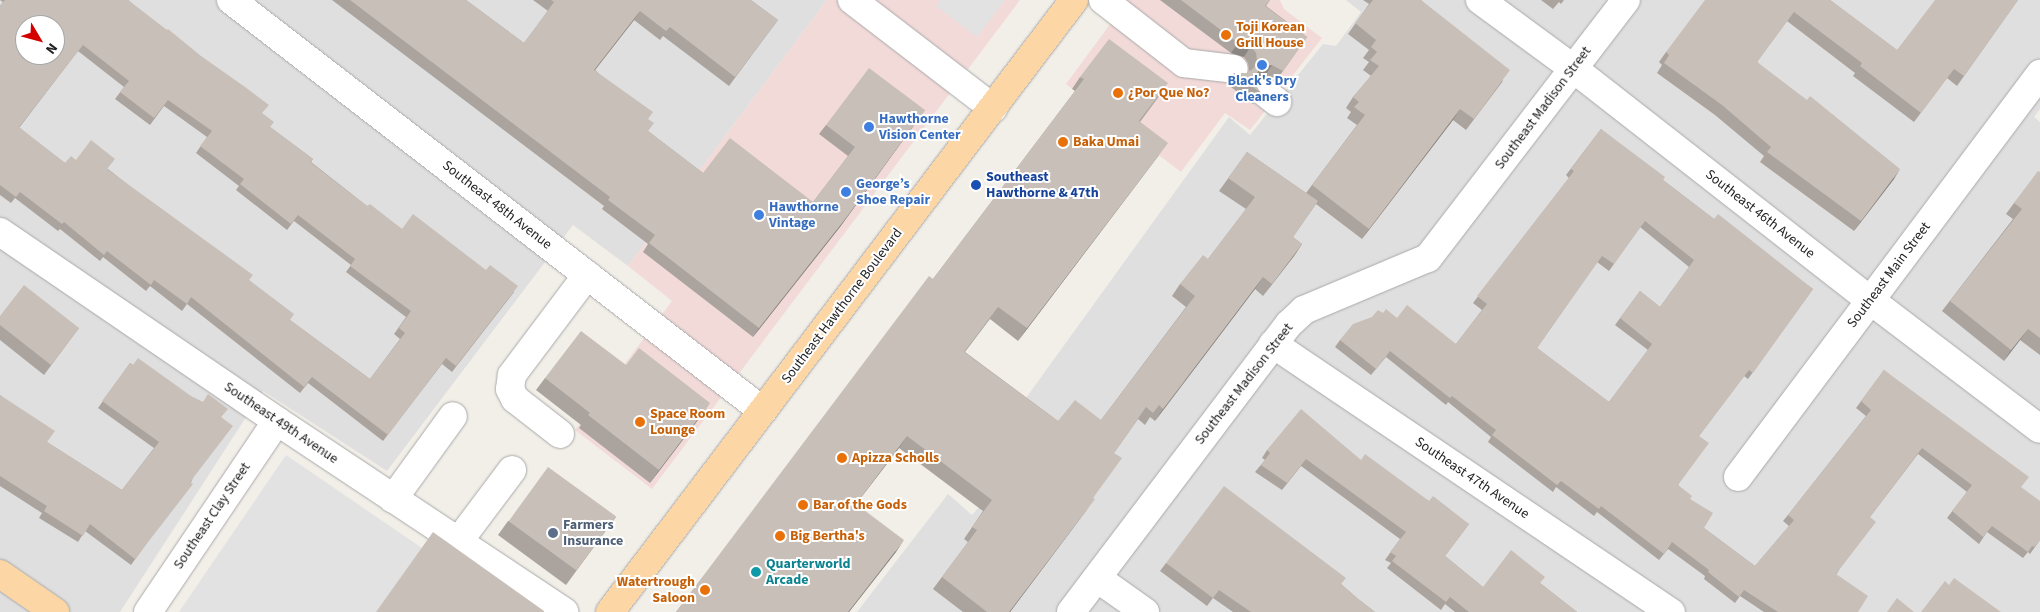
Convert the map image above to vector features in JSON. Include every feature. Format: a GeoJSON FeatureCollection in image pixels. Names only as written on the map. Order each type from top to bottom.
{"type":"FeatureCollection","features":[{"type":"Feature","properties":{"kind":"main road","name":"Southeast Hawthorne Boulevard"},"geometry":{"type":"LineString","coordinates":[[610,612],[1074,0]]}},
{"type":"Feature","properties":{"kind":"main road"},"geometry":{"type":"LineString","coordinates":[[0,574],[55,612]]}},
{"type":"Feature","properties":{"kind":"street","name":"Southeast 48th Avenue"},"geometry":{"type":"LineString","coordinates":[[231,0],[763,410]]}},
{"type":"Feature","properties":{"kind":"street"},"geometry":{"type":"LineString","coordinates":[[852,0],[993,108]]}},
{"type":"Feature","properties":{"kind":"street"},"geometry":{"type":"LineString","coordinates":[[1102,0],[1184,63],[1234,70]]}},
{"type":"Feature","properties":{"kind":"street","name":"Southeast 46th Avenue"},"geometry":{"type":"LineString","coordinates":[[1480,0],[1574,69],[1870,300],[2040,429]]}},
{"type":"Feature","properties":{"kind":"street","name":"Southeast Madison Street"},"geometry":{"type":"LineString","coordinates":[[1071,612],[1289,324],[1304,310],[1428,258],[1626,0]]}},
{"type":"Feature","properties":{"kind":"street","name":"Southeast Main Street"},"geometry":{"type":"LineString","coordinates":[[1738,477],[2040,74]]}},
{"type":"Feature","properties":{"kind":"street","name":"Southeast 49th Avenue"},"geometry":{"type":"LineString","coordinates":[[0,232],[277,421],[564,612]]}},
{"type":"Feature","properties":{"kind":"street"},"geometry":{"type":"LineString","coordinates":[[560,434],[515,399],[510,389],[512,375],[587,275]]}},
{"type":"Feature","properties":{"kind":"street","name":"Southeast 47th Avenue"},"geometry":{"type":"LineString","coordinates":[[1273,344],[1671,612]]}},
{"type":"Feature","properties":{"kind":"street"},"geometry":{"type":"LineString","coordinates":[[393,499],[453,416]]}},
{"type":"Feature","properties":{"kind":"street","name":"Southeast Clay Street"},"geometry":{"type":"LineString","coordinates":[[148,612],[277,421]]}},
{"type":"Feature","properties":{"kind":"street"},"geometry":{"type":"LineString","coordinates":[[458,542],[512,470]]}},
{"type":"Feature","properties":{"kind":"street"},"geometry":{"type":"LineString","coordinates":[[1096,578],[1145,612]]}},
{"type":"Feature","properties":{"kind":"shaded area"},"geometry":{"type":"Polygon","coordinates":[[[0,0],[827,0],[628,266],[573,225],[387,471],[263,391],[120,612],[0,612],[0,0]]]}},
{"type":"Feature","properties":{"kind":"shaded area"},"geometry":{"type":"Polygon","coordinates":[[[827,0],[1020,0],[652,489],[575,430],[672,301],[628,266],[827,0]]]}},
{"type":"Feature","properties":{"kind":"shaded area"},"geometry":{"type":"Polygon","coordinates":[[[940,0],[1005,0],[977,37],[936,6],[940,0]]]}},
{"type":"Feature","properties":{"kind":"shaded area"},"geometry":{"type":"Polygon","coordinates":[[[1128,0],[1280,0],[1284,9],[1322,38],[1250,130],[1225,113],[1181,172],[1066,84],[1128,0]]]}},
{"type":"Feature","properties":{"kind":"shaded area"},"geometry":{"type":"Polygon","coordinates":[[[1346,0],[2040,0],[2040,109],[2034,117],[2040,122],[2040,612],[857,612],[948,494],[972,515],[1007,475],[984,456],[1229,117],[1250,135],[1323,44],[1336,46],[1361,12],[1346,0]]]}},
{"type":"Feature","properties":{"kind":"shaded area"},"geometry":{"type":"Polygon","coordinates":[[[286,455],[422,548],[377,612],[179,612],[286,455]]]}},
{"type":"Feature","properties":{"kind":"building"},"geometry":{"type":"Polygon","coordinates":[[[5,0],[128,0],[269,105],[262,113],[274,122],[270,127],[313,159],[310,162],[367,206],[370,204],[402,229],[413,214],[486,270],[490,265],[518,286],[456,366],[446,358],[388,435],[312,377],[304,387],[191,297],[187,304],[154,280],[151,285],[107,251],[104,255],[64,222],[62,224],[20,192],[16,197],[0,185],[0,6],[5,0]],[[83,45],[19,127],[65,163],[71,156],[76,160],[91,140],[115,159],[107,169],[253,275],[249,280],[294,314],[290,320],[370,379],[405,333],[399,328],[411,311],[350,266],[355,259],[298,215],[291,224],[240,184],[244,179],[200,146],[212,131],[168,100],[154,118],[120,92],[129,81],[83,45]]]}},
{"type":"Feature","properties":{"kind":"building"},"geometry":{"type":"Polygon","coordinates":[[[350,0],[466,0],[524,43],[554,2],[551,0],[751,0],[778,20],[735,77],[670,27],[666,31],[640,11],[594,70],[653,112],[648,119],[654,123],[648,131],[703,173],[730,138],[813,202],[855,147],[826,125],[869,68],[925,110],[846,218],[759,328],[649,243],[655,235],[608,200],[610,197],[350,0]]]}},
{"type":"Feature","properties":{"kind":"building"},"geometry":{"type":"Polygon","coordinates":[[[1181,0],[1270,0],[1265,6],[1307,37],[1283,71],[1272,65],[1265,66],[1258,71],[1255,79],[1256,86],[1261,93],[1234,73],[1247,73],[1254,68],[1257,60],[1256,53],[1251,46],[1238,43],[1181,0]]]}},
{"type":"Feature","properties":{"kind":"building"},"geometry":{"type":"Polygon","coordinates":[[[1373,0],[1421,0],[1510,70],[1474,119],[1460,109],[1369,229],[1312,185],[1365,115],[1354,107],[1359,102],[1353,97],[1379,66],[1370,60],[1377,52],[1371,47],[1376,40],[1355,23],[1373,0]]]}},
{"type":"Feature","properties":{"kind":"building"},"geometry":{"type":"Polygon","coordinates":[[[1705,0],[1830,0],[1897,50],[1935,0],[2018,0],[1964,76],[1954,69],[1921,113],[1860,66],[1862,63],[1794,12],[1757,62],[1807,100],[1810,96],[1900,169],[1861,221],[1767,152],[1771,147],[1722,105],[1664,63],[1669,55],[1666,52],[1705,0]]]}},
{"type":"Feature","properties":{"kind":"building"},"geometry":{"type":"Polygon","coordinates":[[[1109,39],[1168,83],[1139,121],[1168,143],[1027,328],[998,307],[964,352],[1058,421],[1075,400],[1101,420],[1195,296],[1180,284],[1203,255],[1208,259],[1255,197],[1228,178],[1247,152],[1318,201],[1293,237],[1302,244],[1272,284],[1263,277],[1163,409],[1159,405],[1153,413],[1146,407],[1114,453],[1122,458],[1093,498],[1095,499],[1009,612],[987,612],[942,577],[977,530],[972,527],[992,500],[907,436],[856,504],[904,540],[848,612],[676,612],[929,276],[933,279],[1084,79],[1080,77],[1109,39]]]}},
{"type":"Feature","properties":{"kind":"building"},"geometry":{"type":"Polygon","coordinates":[[[1601,129],[1665,177],[1663,180],[1714,219],[1718,214],[1813,289],[1753,373],[1749,370],[1699,436],[1709,443],[1678,485],[1692,496],[1690,499],[1713,513],[1704,528],[1755,566],[1794,520],[1788,515],[1871,410],[1861,401],[1884,370],[2029,477],[2021,487],[2040,501],[2040,540],[2028,552],[1992,526],[1983,537],[1952,511],[1972,485],[1922,448],[1870,517],[1876,522],[1836,574],[1868,596],[1858,612],[1778,612],[1744,590],[1739,597],[1708,572],[1709,570],[1672,542],[1664,554],[1601,506],[1599,509],[1561,481],[1557,485],[1492,435],[1496,430],[1452,396],[1450,398],[1390,351],[1376,369],[1340,340],[1353,324],[1372,317],[1378,310],[1383,313],[1386,309],[1397,318],[1407,305],[1456,344],[1487,304],[1477,296],[1574,171],[1571,169],[1601,129]],[[1645,221],[1614,264],[1602,256],[1537,348],[1609,402],[1652,344],[1620,318],[1640,291],[1660,307],[1694,260],[1645,221]]]}},
{"type":"Feature","properties":{"kind":"building"},"geometry":{"type":"Polygon","coordinates":[[[2038,171],[2040,172],[2040,338],[2028,329],[2011,350],[1950,301],[2022,209],[2014,203],[2038,171]]]}},
{"type":"Feature","properties":{"kind":"building"},"geometry":{"type":"Polygon","coordinates":[[[24,285],[79,328],[51,365],[0,325],[0,316],[24,285]]]}},
{"type":"Feature","properties":{"kind":"building"},"geometry":{"type":"Polygon","coordinates":[[[581,331],[626,365],[639,348],[710,403],[659,470],[588,415],[590,413],[545,378],[581,331]]]}},
{"type":"Feature","properties":{"kind":"building"},"geometry":{"type":"Polygon","coordinates":[[[138,358],[191,396],[203,402],[208,394],[228,409],[221,417],[233,426],[190,482],[193,484],[135,559],[90,524],[83,536],[44,511],[47,506],[0,476],[0,395],[55,431],[47,442],[122,490],[159,442],[102,401],[130,363],[133,365],[138,358]]]}},
{"type":"Feature","properties":{"kind":"building"},"geometry":{"type":"Polygon","coordinates":[[[1301,409],[1361,460],[1365,454],[1429,501],[1433,496],[1469,524],[1445,556],[1483,587],[1511,550],[1545,577],[1540,583],[1577,612],[1469,612],[1450,597],[1446,602],[1392,561],[1396,556],[1390,552],[1406,532],[1306,459],[1287,483],[1261,465],[1270,453],[1267,450],[1301,409]]]}},
{"type":"Feature","properties":{"kind":"building","name":"Farmers Insurance"},"geometry":{"type":"Polygon","coordinates":[[[548,467],[616,516],[577,571],[509,521],[548,467]]]}},
{"type":"Feature","properties":{"kind":"building"},"geometry":{"type":"Polygon","coordinates":[[[1224,486],[1346,578],[1341,584],[1375,612],[1251,612],[1219,590],[1213,598],[1166,563],[1224,486]]]}},
{"type":"Feature","properties":{"kind":"building"},"geometry":{"type":"Polygon","coordinates":[[[433,532],[544,611],[544,612],[376,612],[433,532]]]}},
{"type":"Feature","properties":{"kind":"building"},"geometry":{"type":"Polygon","coordinates":[[[1954,578],[2001,612],[1921,612],[1945,581],[1949,585],[1954,578]]]}},
{"type":"Feature","properties":{"kind":"building"},"geometry":{"type":"Polygon","coordinates":[[[1897,598],[1914,612],[1887,612],[1897,598]]]}},
{"type":"Feature","properties":{"kind":"place","name":"Toji Korean Grill House"},"geometry":{"type":"Point","coordinates":[1226,35]}},
{"type":"Feature","properties":{"kind":"place","name":"Black's Dry Cleaners"},"geometry":{"type":"Point","coordinates":[1262,65]}},
{"type":"Feature","properties":{"kind":"place","name":"¿Por Que No?"},"geometry":{"type":"Point","coordinates":[1118,93]}},
{"type":"Feature","properties":{"kind":"place","name":"Hawthorne Vision Center"},"geometry":{"type":"Point","coordinates":[869,127]}},
{"type":"Feature","properties":{"kind":"place","name":"Baka Umai"},"geometry":{"type":"Point","coordinates":[1063,142]}},
{"type":"Feature","properties":{"kind":"place","name":"Southeast Hawthorne & 47th"},"geometry":{"type":"Point","coordinates":[976,185]}},
{"type":"Feature","properties":{"kind":"place","name":"George’s Shoe Repair"},"geometry":{"type":"Point","coordinates":[846,192]}},
{"type":"Feature","properties":{"kind":"place","name":"Hawthorne Vintage"},"geometry":{"type":"Point","coordinates":[759,215]}},
{"type":"Feature","properties":{"kind":"place","name":"Space Room Lounge"},"geometry":{"type":"Point","coordinates":[640,422]}},
{"type":"Feature","properties":{"kind":"place","name":"Apizza Scholls"},"geometry":{"type":"Point","coordinates":[842,458]}},
{"type":"Feature","properties":{"kind":"place","name":"Bar of the Gods"},"geometry":{"type":"Point","coordinates":[803,505]}},
{"type":"Feature","properties":{"kind":"place","name":"Farmers Insurance"},"geometry":{"type":"Point","coordinates":[553,533]}},
{"type":"Feature","properties":{"kind":"place","name":"Big Bertha's"},"geometry":{"type":"Point","coordinates":[780,536]}},
{"type":"Feature","properties":{"kind":"place","name":"Quarterworld Arcade"},"geometry":{"type":"Point","coordinates":[756,572]}},
{"type":"Feature","properties":{"kind":"place","name":"Watertrough Saloon"},"geometry":{"type":"Point","coordinates":[705,590]}}]}
